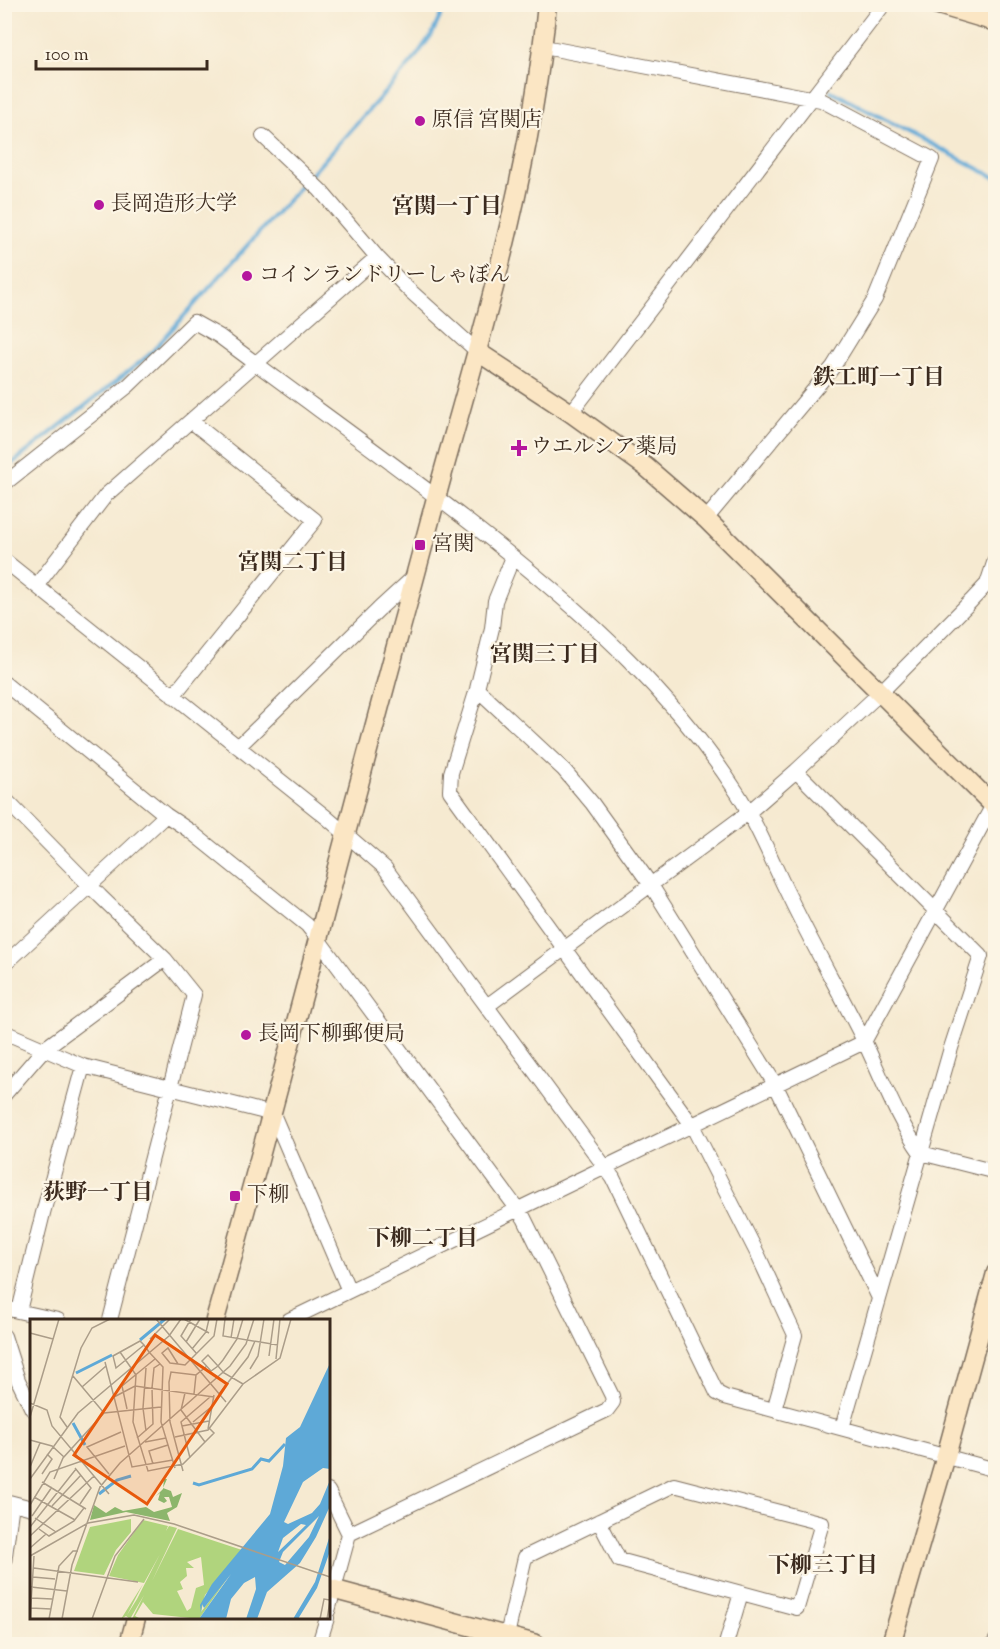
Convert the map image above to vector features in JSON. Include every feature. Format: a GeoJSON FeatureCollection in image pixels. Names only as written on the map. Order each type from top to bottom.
{"type":"FeatureCollection","features":[{"type":"Feature","properties":{"kind":"street"},"geometry":{"type":"LineString","coordinates":[[216,1319],[437,496],[478,352],[527,147],[544,47],[547,4]]}},
{"type":"Feature","properties":{"kind":"street"},"geometry":{"type":"LineString","coordinates":[[571,413],[884,4]]}},
{"type":"Feature","properties":{"kind":"street"},"geometry":{"type":"LineString","coordinates":[[936,4],[996,22]]}},
{"type":"Feature","properties":{"kind":"street"},"geometry":{"type":"LineString","coordinates":[[544,47],[820,100],[932,159],[875,299],[833,367],[706,519]]}},
{"type":"Feature","properties":{"kind":"street"},"geometry":{"type":"LineString","coordinates":[[263,136],[320,190],[377,257],[408,289],[478,352],[571,413],[646,467],[706,519],[994,807],[864,1042],[291,1319]]}},
{"type":"Feature","properties":{"kind":"street"},"geometry":{"type":"LineString","coordinates":[[37,585],[106,495],[377,257]]}},
{"type":"Feature","properties":{"kind":"street"},"geometry":{"type":"LineString","coordinates":[[4,484],[128,386],[194,322],[219,336],[437,496],[513,557],[606,638],[657,688],[696,735],[749,812],[910,1138],[921,1153],[996,1172]]}},
{"type":"Feature","properties":{"kind":"street"},"geometry":{"type":"LineString","coordinates":[[173,696],[315,520],[191,421]]}},
{"type":"Feature","properties":{"kind":"street"},"geometry":{"type":"LineString","coordinates":[[513,557],[495,601],[492,628],[477,689],[451,773],[450,791],[692,1125],[758,1255],[795,1335],[774,1410]]}},
{"type":"Feature","properties":{"kind":"street"},"geometry":{"type":"LineString","coordinates":[[487,1005],[749,812],[796,771],[991,585],[996,557]]}},
{"type":"Feature","properties":{"kind":"street"},"geometry":{"type":"LineString","coordinates":[[4,560],[346,834],[385,868],[613,1178],[714,1388],[721,1396],[996,1470]]}},
{"type":"Feature","properties":{"kind":"street"},"geometry":{"type":"LineString","coordinates":[[238,747],[417,574]]}},
{"type":"Feature","properties":{"kind":"street"},"geometry":{"type":"LineString","coordinates":[[4,683],[165,815],[190,831],[297,918],[318,939],[518,1210],[612,1396],[611,1406],[349,1534]]}},
{"type":"Feature","properties":{"kind":"street"},"geometry":{"type":"LineString","coordinates":[[477,689],[564,770],[592,803],[651,885],[775,1084],[879,1298]]}},
{"type":"Feature","properties":{"kind":"street"},"geometry":{"type":"LineString","coordinates":[[796,771],[981,956],[951,1048],[842,1428]]}},
{"type":"Feature","properties":{"kind":"street"},"geometry":{"type":"LineString","coordinates":[[4,798],[165,959],[194,995],[110,1319]]}},
{"type":"Feature","properties":{"kind":"street"},"geometry":{"type":"LineString","coordinates":[[4,965],[165,815]]}},
{"type":"Feature","properties":{"kind":"street"},"geometry":{"type":"LineString","coordinates":[[4,1095],[44,1049],[165,959]]}},
{"type":"Feature","properties":{"kind":"street"},"geometry":{"type":"LineString","coordinates":[[4,1032],[83,1066],[273,1114]]}},
{"type":"Feature","properties":{"kind":"street"},"geometry":{"type":"LineString","coordinates":[[19,1311],[83,1066]]}},
{"type":"Feature","properties":{"kind":"street"},"geometry":{"type":"LineString","coordinates":[[273,1114],[349,1291]]}},
{"type":"Feature","properties":{"kind":"street"},"geometry":{"type":"LineString","coordinates":[[891,1644],[996,1273]]}},
{"type":"Feature","properties":{"kind":"street"},"geometry":{"type":"LineString","coordinates":[[4,1308],[54,1319]]}},
{"type":"Feature","properties":{"kind":"street"},"geometry":{"type":"LineString","coordinates":[[4,1336],[18,1380],[30,1404]]}},
{"type":"Feature","properties":{"kind":"street"},"geometry":{"type":"LineString","coordinates":[[506,1640],[525,1557],[599,1521],[674,1485],[822,1523],[797,1608],[620,1560],[599,1521]]}},
{"type":"Feature","properties":{"kind":"street"},"geometry":{"type":"LineString","coordinates":[[330,1495],[349,1534],[331,1589],[506,1640],[536,1644]]}},
{"type":"Feature","properties":{"kind":"street"},"geometry":{"type":"LineString","coordinates":[[4,1563],[8,1502],[30,1508]]}},
{"type":"Feature","properties":{"kind":"street"},"geometry":{"type":"LineString","coordinates":[[726,1644],[741,1593]]}},
{"type":"Feature","properties":{"kind":"street"},"geometry":{"type":"LineString","coordinates":[[129,1644],[135,1619]]}},
{"type":"Feature","properties":{"kind":"street"},"geometry":{"type":"LineString","coordinates":[[319,1644],[326,1619]]}},
{"type":"Feature","properties":{"kind":"street"},"geometry":{"type":"LineString","coordinates":[[994,1644],[996,1640]]}},
{"type":"Feature","properties":{"kind":"waterway"},"geometry":{"type":"LineString","coordinates":[[4,470],[149,355],[412,62],[432,34],[446,4]]}},
{"type":"Feature","properties":{"kind":"waterway"},"geometry":{"type":"LineString","coordinates":[[831,91],[996,178]]}},
{"type":"Feature","properties":{"kind":"place","name":"原信 宮関店"},"geometry":{"type":"Point","coordinates":[420,121]}},
{"type":"Feature","properties":{"kind":"place","name":"長岡造形大学"},"geometry":{"type":"Point","coordinates":[99,205]}},
{"type":"Feature","properties":{"kind":"place","name":"コインランドリーしゃぼん"},"geometry":{"type":"Point","coordinates":[247,276]}},
{"type":"Feature","properties":{"kind":"place","name":"ウエルシア薬局"},"geometry":{"type":"Point","coordinates":[519,448]}},
{"type":"Feature","properties":{"kind":"place","name":"宮関"},"geometry":{"type":"Point","coordinates":[420,545]}},
{"type":"Feature","properties":{"kind":"place","name":"長岡下柳郵便局"},"geometry":{"type":"Point","coordinates":[246,1035]}},
{"type":"Feature","properties":{"kind":"place","name":"下柳"},"geometry":{"type":"Point","coordinates":[235,1196]}},
{"type":"Feature","properties":{"kind":"district","name":"宮関一丁目"},"geometry":{"type":"Point","coordinates":[447,208]}},
{"type":"Feature","properties":{"kind":"district","name":"鉄工町一丁目"},"geometry":{"type":"Point","coordinates":[879,379]}},
{"type":"Feature","properties":{"kind":"district","name":"宮関二丁目"},"geometry":{"type":"Point","coordinates":[293,564]}},
{"type":"Feature","properties":{"kind":"district","name":"宮関三丁目"},"geometry":{"type":"Point","coordinates":[545,656]}},
{"type":"Feature","properties":{"kind":"district","name":"荻野一丁目"},"geometry":{"type":"Point","coordinates":[98,1194]}},
{"type":"Feature","properties":{"kind":"district","name":"下柳二丁目"},"geometry":{"type":"Point","coordinates":[423,1240]}},
{"type":"Feature","properties":{"kind":"district","name":"下柳三丁目"},"geometry":{"type":"Point","coordinates":[823,1567]}}]}
